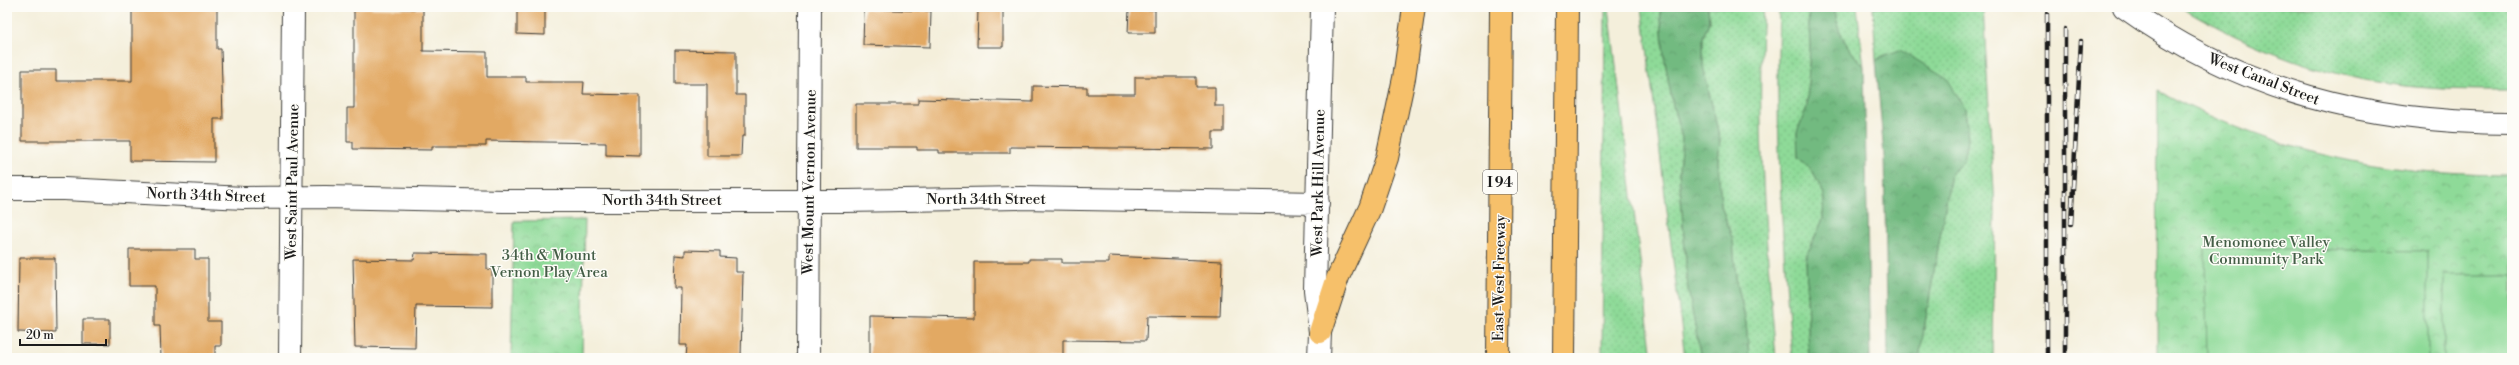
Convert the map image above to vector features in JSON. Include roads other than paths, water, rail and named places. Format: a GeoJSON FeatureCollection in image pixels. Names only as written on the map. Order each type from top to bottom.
{"type":"FeatureCollection","features":[{"type":"Feature","properties":{"kind":"highway"},"geometry":{"type":"LineString","coordinates":[[1320,332],[1338,277],[1370,208],[1387,158],[1404,78],[1414,7]]}},
{"type":"Feature","properties":{"kind":"highway","name":"East-West Freeway"},"geometry":{"type":"LineString","coordinates":[[1498,358],[1501,7]]}},
{"type":"Feature","properties":{"kind":"highway"},"geometry":{"type":"LineString","coordinates":[[1564,358],[1567,7]]}},
{"type":"Feature","properties":{"kind":"street","name":"West Saint Paul Avenue"},"geometry":{"type":"LineString","coordinates":[[290,358],[293,7]]}},
{"type":"Feature","properties":{"kind":"street","name":"West Mount Vernon Avenue"},"geometry":{"type":"LineString","coordinates":[[808,358],[810,7]]}},
{"type":"Feature","properties":{"kind":"street","name":"West Park Hill Avenue"},"geometry":{"type":"LineString","coordinates":[[1319,358],[1320,332],[1315,290],[1322,7]]}},
{"type":"Feature","properties":{"kind":"street","name":"West Canal Street"},"geometry":{"type":"LineString","coordinates":[[2124,7],[2196,53],[2240,73],[2314,100],[2348,108],[2405,118],[2512,123]]}},
{"type":"Feature","properties":{"kind":"street","name":"North 34th Street"},"geometry":{"type":"LineString","coordinates":[[7,189],[64,189],[244,198],[291,197],[503,201],[1020,198],[1318,203]]}},
{"type":"Feature","properties":{"kind":"railway"},"geometry":{"type":"LineString","coordinates":[[2047,14],[2047,358]]}},
{"type":"Feature","properties":{"kind":"railway"},"geometry":{"type":"LineString","coordinates":[[2065,29],[2065,358]]}},
{"type":"Feature","properties":{"kind":"railway"},"geometry":{"type":"LineString","coordinates":[[2071,224],[2081,41]]}},
{"type":"Feature","properties":{"kind":"park label","name":"Menomonee Valley Community Park"},"geometry":{"type":"Point","coordinates":[2266,250]}},
{"type":"Feature","properties":{"kind":"park label","name":"34th & Mount Vernon Play Area"},"geometry":{"type":"Point","coordinates":[549,264]}}]}
